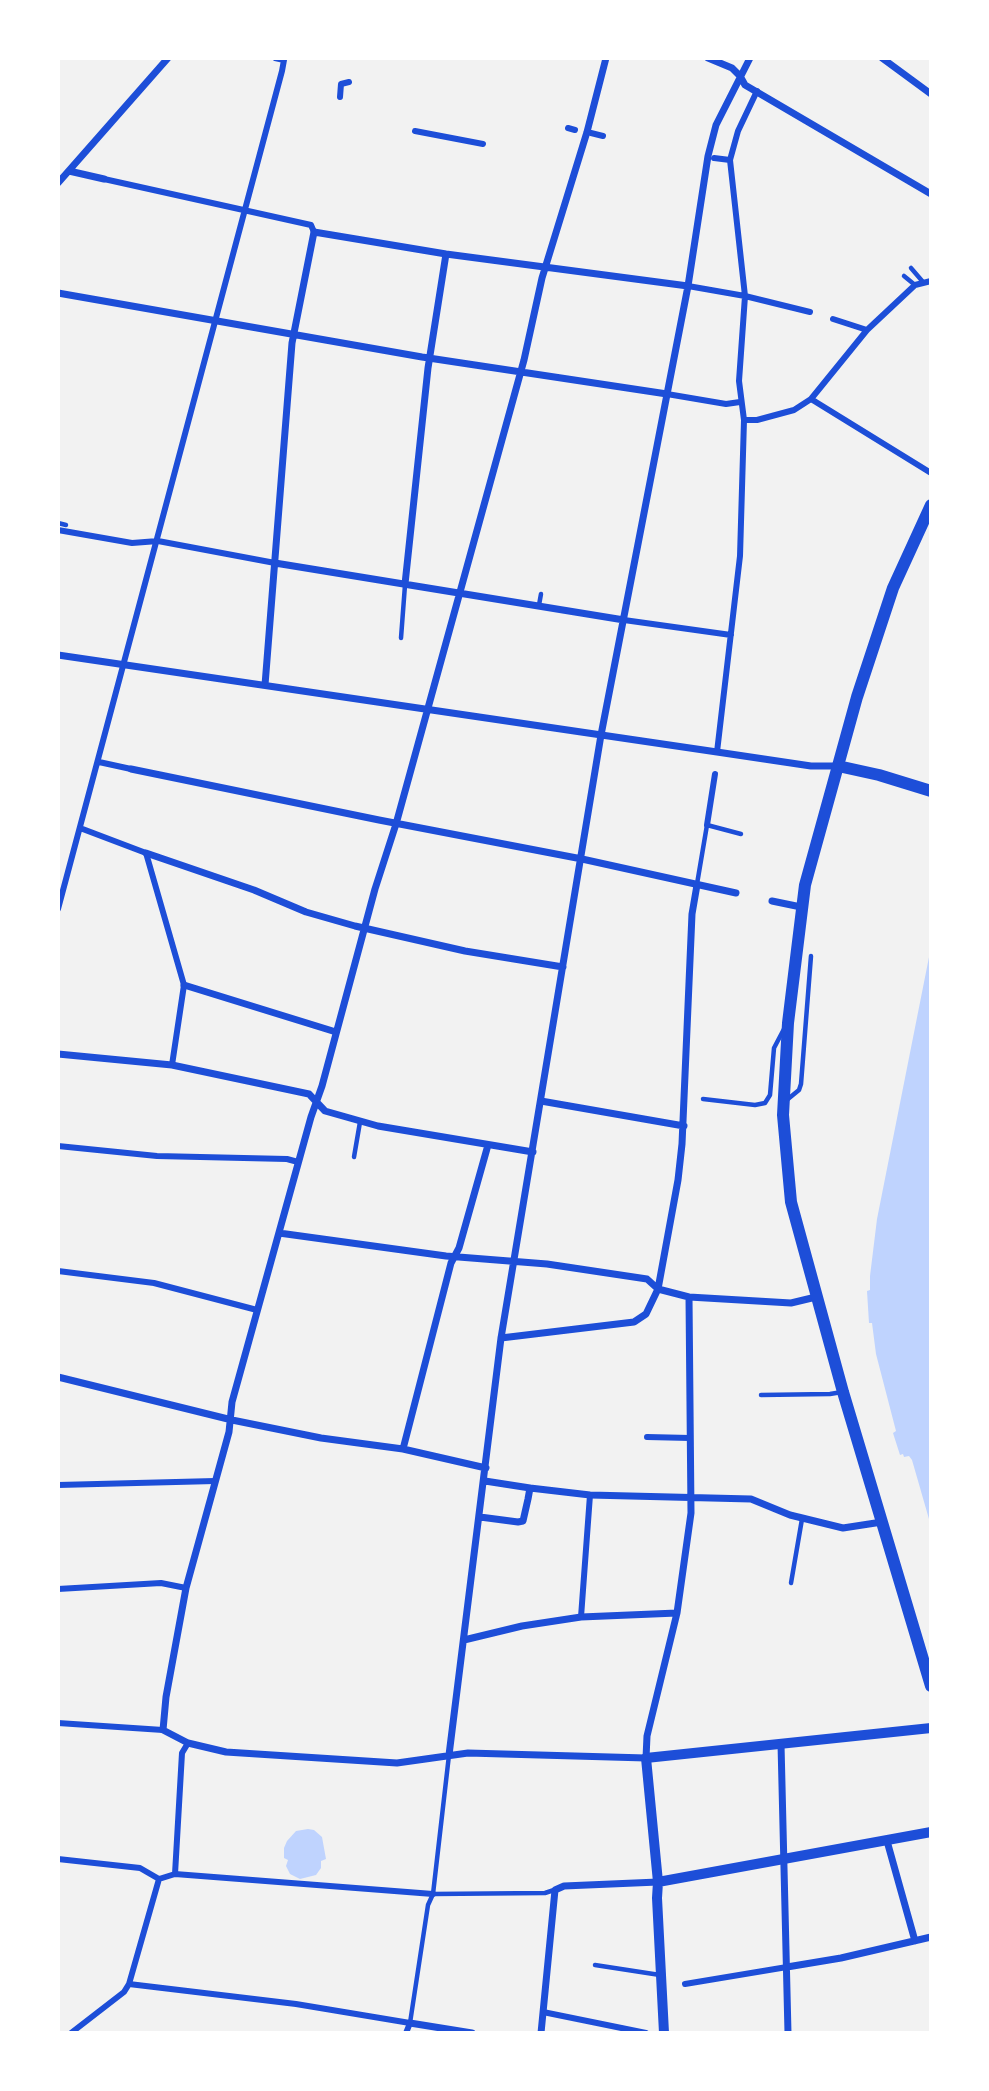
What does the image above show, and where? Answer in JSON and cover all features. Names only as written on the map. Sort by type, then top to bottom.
[{"type":"main road","points":[[931,505],[892,588],[857,697],[817,838],[801,907],[786,1043],[783,1103],[790,1199],[843,1392],[931,1686]]},
{"type":"main road","points":[[838,766],[931,789]]},
{"type":"street","points":[[58,183],[168,58]]},
{"type":"street","points":[[58,909],[282,70],[284,61],[275,58]]},
{"type":"street","points":[[163,1730],[166,1697],[186,1588],[232,1420],[232,1402],[396,824],[521,371],[545,267],[587,132],[606,58]]},
{"type":"street","points":[[708,58],[732,68],[745,85],[931,194]]},
{"type":"street","points":[[449,1755],[501,1338],[601,735],[688,286],[700,202],[716,125],[750,58]]},
{"type":"street","points":[[882,58],[931,94]]},
{"type":"street","points":[[340,97],[341,84],[349,82]]},
{"type":"street","points":[[717,752],[740,556],[744,420],[740,402],[745,296],[730,160],[737,134],[757,91]]},
{"type":"street","points":[[415,131],[483,144]]},
{"type":"street","points":[[591,133],[603,136]]},
{"type":"street","points":[[714,158],[730,160]]},
{"type":"street","points":[[69,171],[311,225],[314,232],[294,334],[265,685]]},
{"type":"street","points":[[314,232],[446,254],[459,253],[688,286],[745,296],[810,312]]},
{"type":"street","points":[[405,584],[430,357],[446,254]]},
{"type":"street","points":[[744,420],[757,420],[794,410],[811,399],[867,330],[915,285],[927,281]]},
{"type":"street","points":[[58,293],[430,357],[726,404],[740,402]]},
{"type":"street","points":[[833,319],[867,330]]},
{"type":"street","points":[[811,399],[931,473]]},
{"type":"street","points":[[58,530],[132,543],[158,541],[275,563],[539,605],[542,608],[731,635]]},
{"type":"street","points":[[58,655],[811,766],[838,766]]},
{"type":"street","points":[[99,762],[396,824],[582,859],[736,893]]},
{"type":"street","points":[[708,825],[715,774]]},
{"type":"street","points":[[80,828],[254,890],[306,912],[365,929],[465,951],[563,967]]},
{"type":"street","points":[[146,853],[184,985],[172,1065]]},
{"type":"street","points":[[501,1338],[634,1322],[646,1314],[658,1289],[679,1175],[684,1126],[692,914],[697,885]]},
{"type":"street","points":[[772,901],[801,907]]},
{"type":"street","points":[[184,985],[337,1032]]},
{"type":"street","points":[[58,1054],[172,1065],[309,1094],[325,1111],[360,1122],[533,1152]]},
{"type":"street","points":[[541,1101],[684,1126]]},
{"type":"street","points":[[403,1449],[453,1256],[459,1248],[488,1145]]},
{"type":"street","points":[[58,1146],[157,1156],[286,1159],[298,1162]]},
{"type":"street","points":[[279,1233],[647,1279],[658,1289],[689,1297],[791,1303],[816,1297]]},
{"type":"street","points":[[58,1271],[153,1283],[257,1310]]},
{"type":"street","points":[[664,2033],[658,1882],[646,1758],[647,1736],[677,1613],[691,1498],[689,1297]]},
{"type":"street","points":[[58,1377],[232,1420],[321,1438],[403,1449],[486,1468]]},
{"type":"street","points":[[648,1437],[690,1438]]},
{"type":"street","points":[[58,1485],[215,1481]]},
{"type":"street","points":[[485,1481],[590,1495],[751,1499],[803,1518],[843,1528],[882,1522]]},
{"type":"street","points":[[480,1517],[523,1521],[530,1488]]},
{"type":"street","points":[[581,1618],[590,1495]]},
{"type":"street","points":[[58,1589],[161,1583],[186,1588]]},
{"type":"street","points":[[464,1640],[522,1626],[581,1618],[677,1613]]},
{"type":"street","points":[[58,1723],[163,1730],[188,1743],[226,1752],[397,1763],[449,1755],[646,1758],[931,1728]]},
{"type":"street","points":[[176,1874],[182,1753],[188,1743]]},
{"type":"street","points":[[781,1744],[788,2033]]},
{"type":"street","points":[[541,2033],[555,1890],[564,1886],[658,1882],[931,1832]]},
{"type":"street","points":[[887,1841],[915,1941]]},
{"type":"street","points":[[58,1859],[140,1868],[159,1879],[176,1874],[433,1894]]},
{"type":"street","points":[[71,2033],[124,1992],[129,1984],[159,1879]]},
{"type":"street","points":[[685,1984],[841,1958],[931,1937]]},
{"type":"street","points":[[129,1984],[296,2004],[408,2028],[472,2033]]},
{"type":"street","points":[[543,2012],[646,2033]]},
{"type":"lane","points":[[911,268],[927,281]]},
{"type":"lane","points":[[904,276],[915,285]]},
{"type":"lane","points":[[58,523],[65,525]]},
{"type":"lane","points":[[401,638],[405,584]]},
{"type":"lane","points":[[539,605],[541,594]]},
{"type":"lane","points":[[697,885],[708,825],[741,834]]},
{"type":"lane","points":[[783,1103],[799,1090],[811,956]]},
{"type":"lane","points":[[703,1099],[755,1105],[765,1103],[770,1095],[774,1048],[788,1023]]},
{"type":"lane","points":[[786,1043],[803,1057]]},
{"type":"lane","points":[[354,1157],[360,1122]]},
{"type":"lane","points":[[761,1395],[843,1392]]},
{"type":"lane","points":[[791,1583],[803,1518]]},
{"type":"lane","points":[[408,2028],[428,1905],[433,1894],[449,1755]]},
{"type":"lane","points":[[433,1894],[545,1893],[555,1890]]},
{"type":"lane","points":[[595,1965],[661,1975]]},
{"type":"water","points":[[931,947],[931,1526],[912,1460],[909,1456],[900,1455],[893,1433],[896,1431],[876,1354],[872,1323],[869,1323],[867,1291],[870,1290],[877,1219]]},
{"type":"water","points":[[314,1830],[322,1837],[326,1859],[321,1861],[321,1868],[316,1875],[300,1879],[290,1874],[286,1866],[288,1860],[284,1858],[284,1848],[296,1831]]}]
